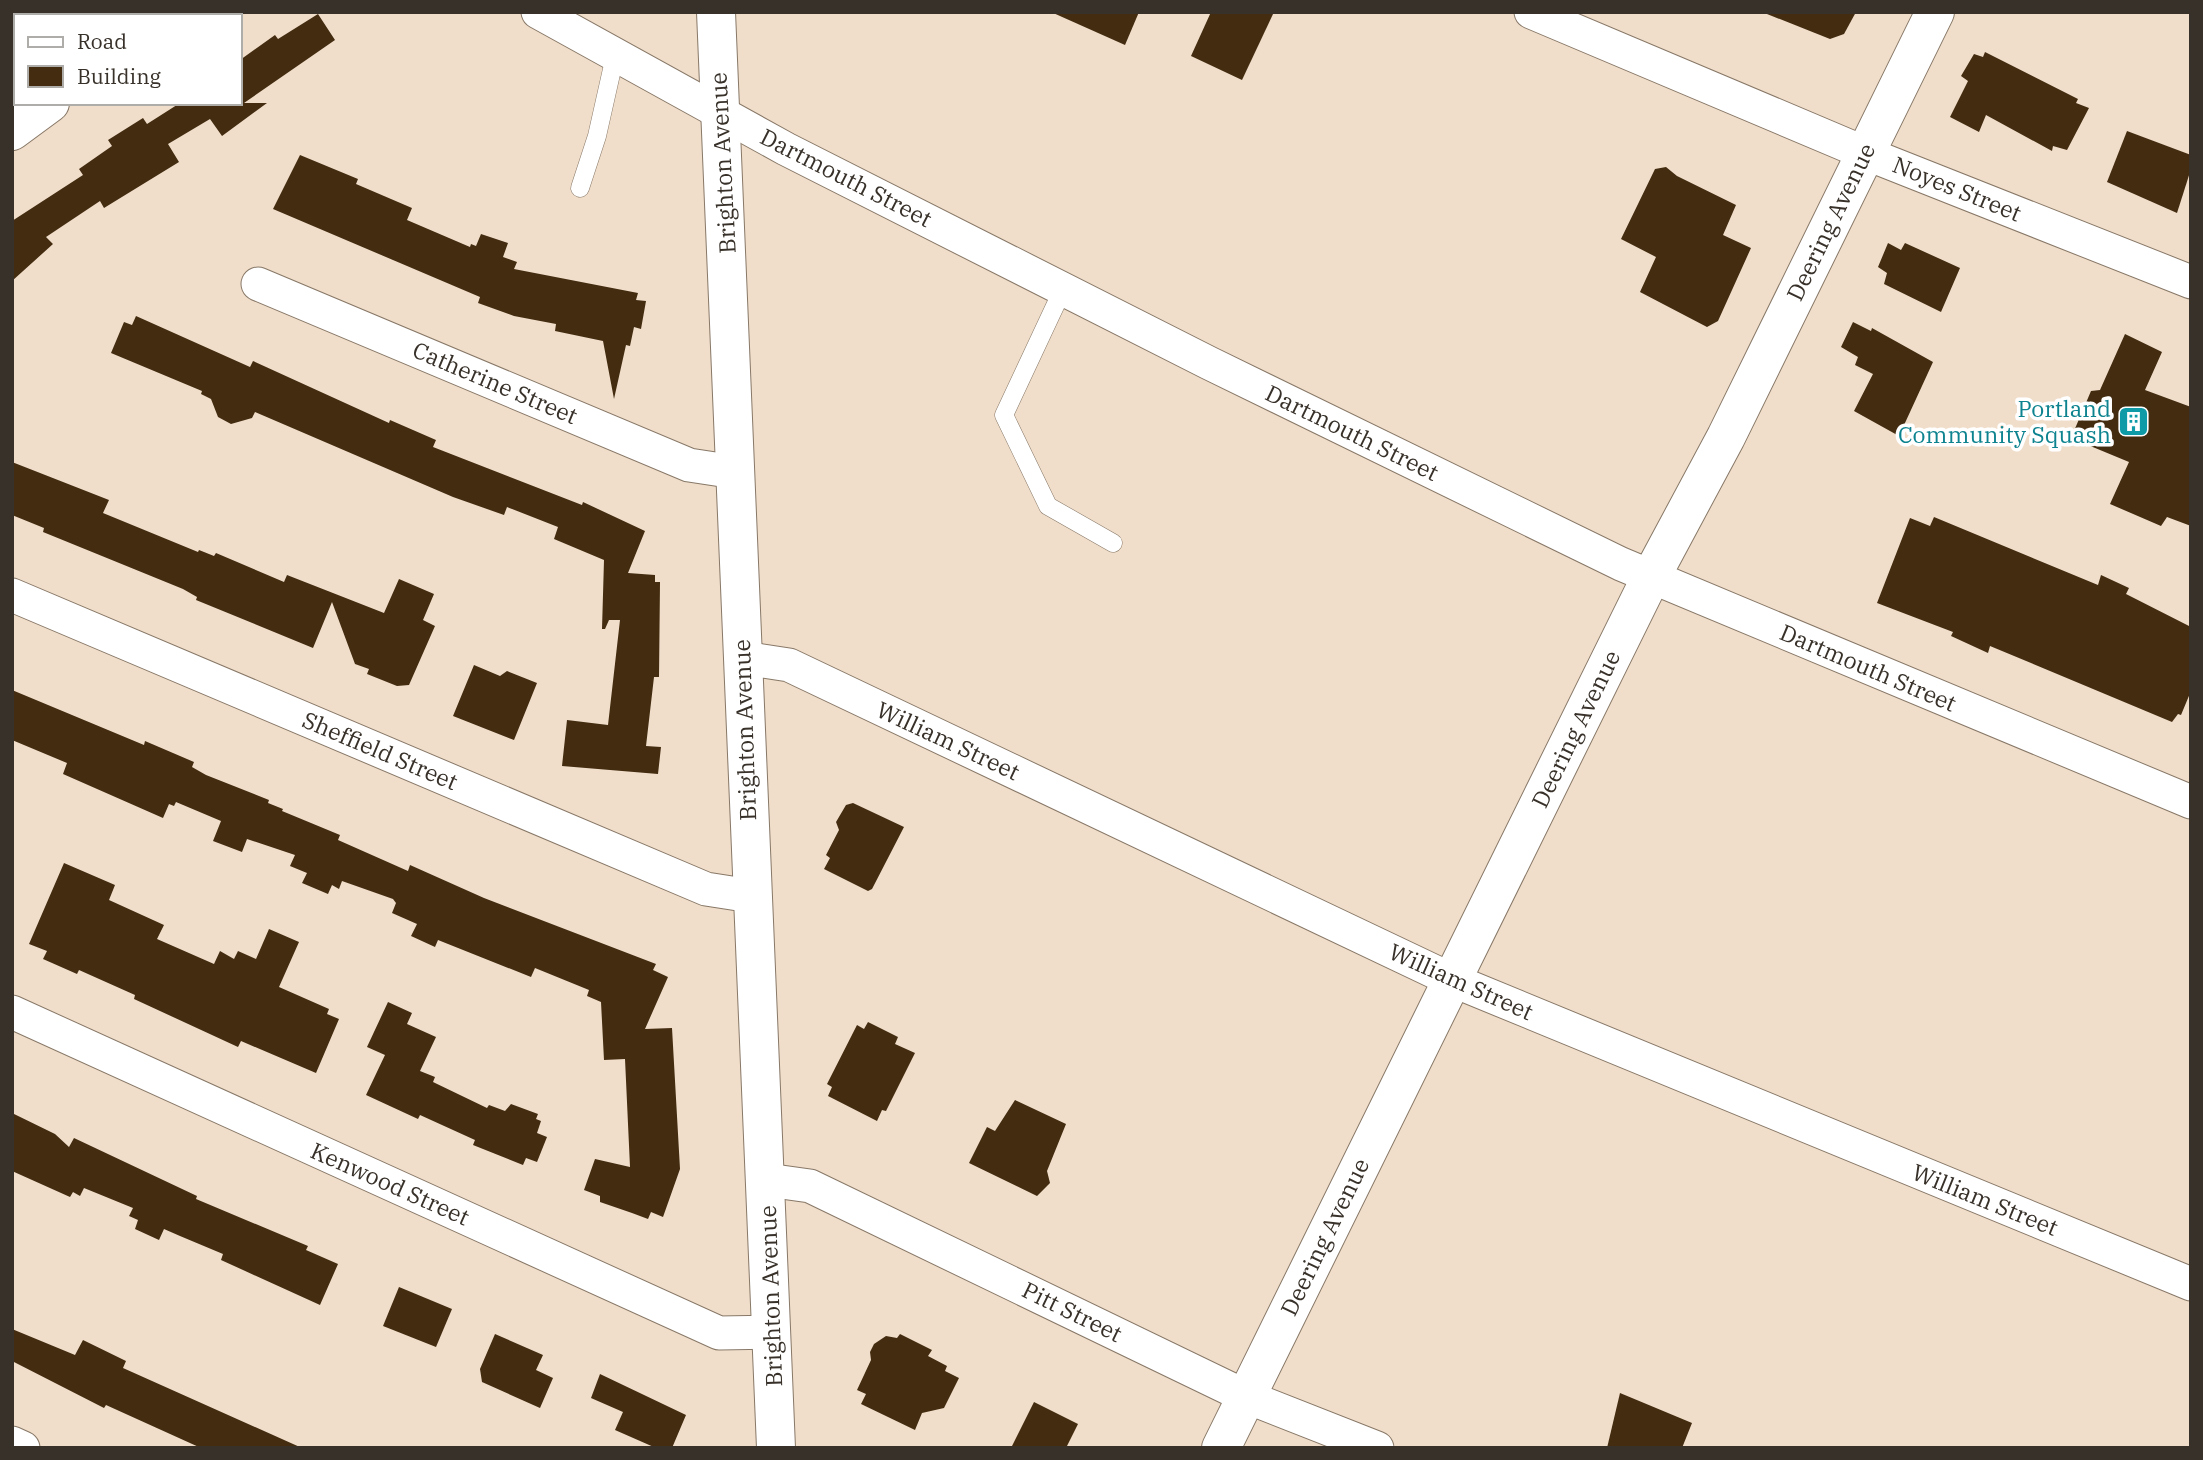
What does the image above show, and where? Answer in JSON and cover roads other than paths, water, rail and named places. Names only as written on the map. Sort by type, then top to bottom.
[{"type":"main road","name":"Brighton Avenue","points":[[716,12],[751,896],[767,1180],[776,1448]]},
{"type":"main road","name":"Deering Avenue","points":[[1221,1448],[1651,578],[1726,437],[1935,12]]},
{"type":"main road","points":[[12,131],[47,105]]},
{"type":"street","name":"Dartmouth Street","points":[[538,12],[768,140],[1063,289],[1651,578],[2191,802]]},
{"type":"street","name":"Noyes Street","points":[[1531,12],[1865,153],[2191,282]]},
{"type":"street","name":"Catherine Street","points":[[258,284],[689,464],[735,472]]},
{"type":"street","name":"Sheffield Street","points":[[12,595],[706,889],[751,896]]},
{"type":"street","name":"William Street","points":[[743,658],[789,665],[1452,980],[2191,1284]]},
{"type":"street","name":"Kenwood Street","points":[[12,1012],[719,1333],[773,1332]]},
{"type":"street","name":"Pitt Street","points":[[767,1180],[810,1186],[1247,1397],[1377,1448]]},
{"type":"street","points":[[12,1443],[23,1448]]},
{"type":"lane","points":[[580,188],[597,136],[615,56]]},
{"type":"lane","points":[[1063,289],[1004,415],[1048,506],[1113,542]]},
{"type":"place","name":"Portland Community Squash","points":[[2134,422]]}]
